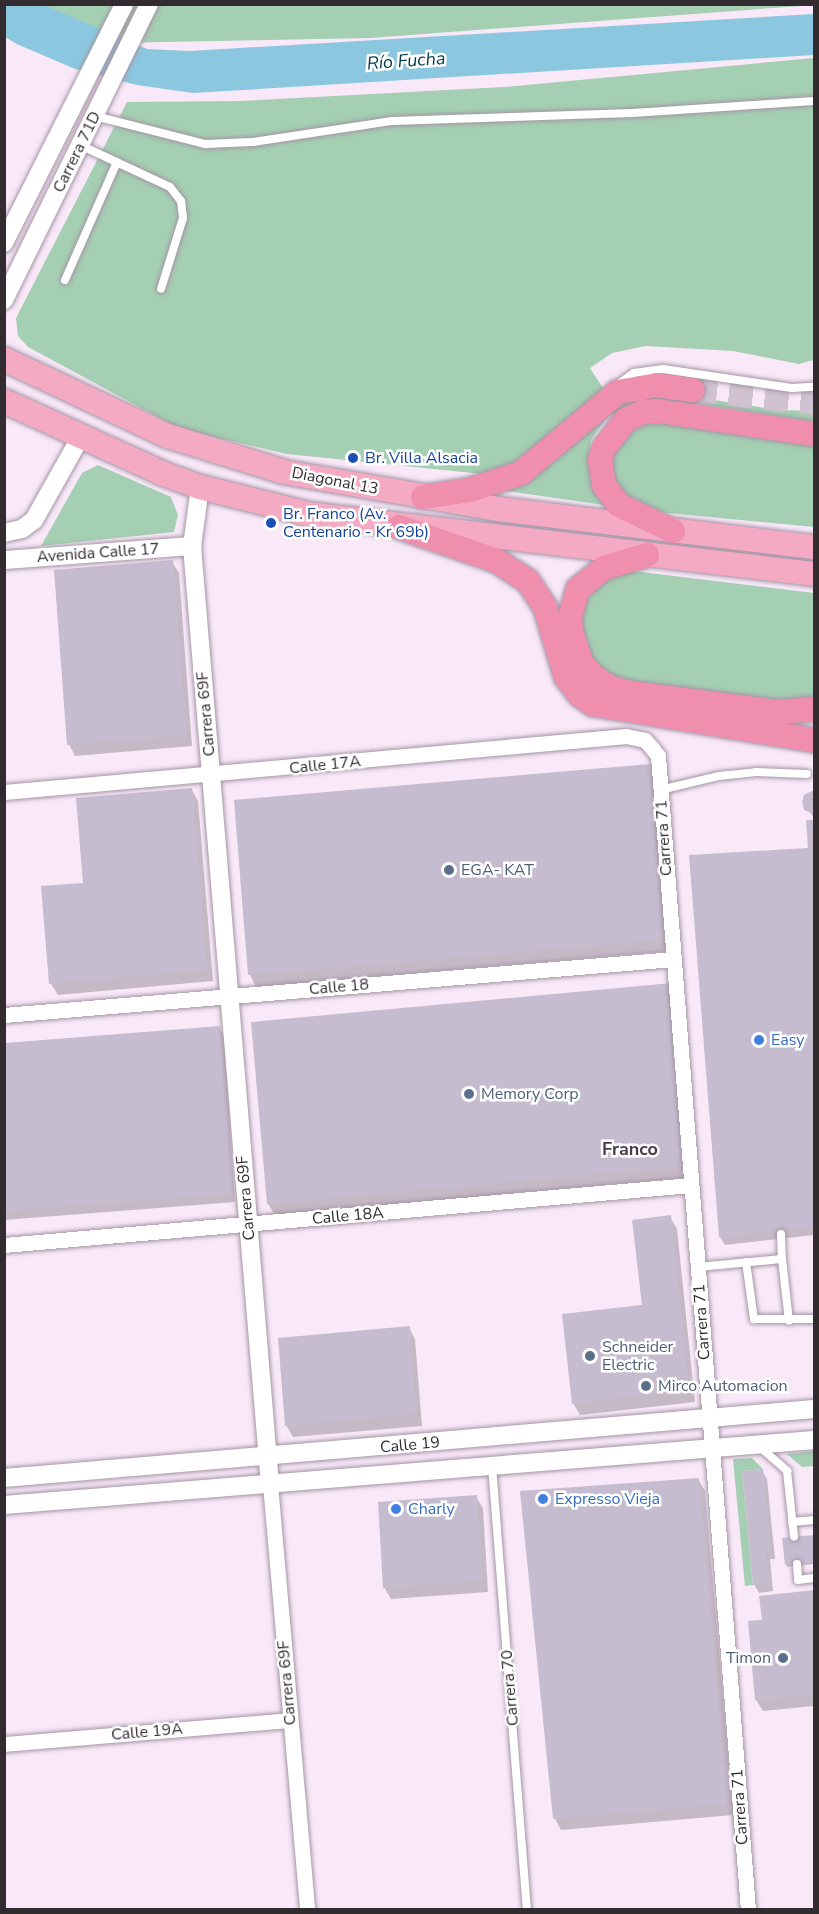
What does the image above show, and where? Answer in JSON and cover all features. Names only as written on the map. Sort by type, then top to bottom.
[{"type":"highway","points":[[423,497],[470,490],[521,473],[606,400],[635,386],[693,390]]},
{"type":"highway","points":[[679,532],[624,509],[604,485],[600,460],[604,448],[626,420],[643,412],[658,411],[814,434]]},
{"type":"highway","points":[[399,527],[497,561],[528,582],[544,607],[566,677],[587,700],[608,708],[814,740]]},
{"type":"highway","points":[[647,555],[604,568],[578,589],[570,617],[571,632],[582,664],[594,677],[609,687],[630,693],[779,712],[814,709]]},
{"type":"main road","name":"Diagonal 13","points":[[6,357],[132,421],[210,452],[284,472],[423,497],[679,532]]},
{"type":"main road","points":[[4,401],[80,438],[200,487],[308,514],[399,527],[814,574]]},
{"type":"main road","points":[[679,532],[814,547]]},
{"type":"street","name":"Carrera 71D","points":[[4,243],[124,4]]},
{"type":"street","name":"Carrera 71D","points":[[4,300],[147,8]]},
{"type":"street","name":"Avenida Calle 17","points":[[4,533],[22,529],[34,520],[80,438]]},
{"type":"street","name":"Carrera 69F","points":[[200,487],[192,546],[267,1457],[307,1910]]},
{"type":"street","name":"Avenida Calle 17","points":[[4,560],[192,546]]},
{"type":"street","name":"Calle 17A","points":[[4,792],[211,776],[626,736],[645,740]]},
{"type":"street","name":"Carrera 71","points":[[645,740],[658,756],[748,1910]]},
{"type":"street","name":"Calle 18","points":[[4,1015],[674,959]]},
{"type":"street","name":"Calle 18A","points":[[4,1245],[691,1185]]},
{"type":"street","name":"Calle 19","points":[[4,1478],[710,1421],[814,1409]]},
{"type":"street","name":"Calle 19","points":[[4,1505],[814,1440]]},
{"type":"street","name":"Calle 19A","points":[[4,1744],[290,1720]]},
{"type":"lane","points":[[97,110],[205,144],[253,142],[392,121],[633,113],[814,101]]},
{"type":"lane","points":[[80,145],[170,187],[181,201],[183,218],[161,289]]},
{"type":"lane","points":[[65,280],[117,162]]},
{"type":"lane","points":[[606,400],[622,381],[649,370],[792,388],[814,387]]},
{"type":"lane","points":[[660,790],[747,772],[807,774]]},
{"type":"lane","points":[[780,1234],[789,1321]]},
{"type":"lane","points":[[698,1267],[782,1259]]},
{"type":"lane","points":[[746,1262],[754,1319],[789,1321],[814,1319]]},
{"type":"lane","points":[[758,1445],[787,1471],[794,1537]]},
{"type":"lane","name":"Carrera 70","points":[[492,1466],[527,1910]]},
{"type":"lane","points":[[792,1522],[814,1520]]},
{"type":"lane","points":[[797,1564],[798,1580],[814,1578]]},
{"type":"green space","points":[[32,5],[814,5],[370,38],[109,43]]},
{"type":"green space","points":[[814,58],[813,360],[799,364],[733,351],[646,346],[612,353],[590,368],[604,390],[514,463],[483,474],[287,454],[180,429],[28,347],[18,336],[16,318],[127,102],[240,101],[504,87]]},
{"type":"green space","points":[[658,391],[778,410],[814,411],[814,422],[657,397],[639,399],[607,417],[591,440],[589,458],[611,506],[499,490],[612,406]]},
{"type":"green space","points":[[654,418],[814,444],[814,527],[647,511],[627,502],[609,472],[610,451],[619,434]]},
{"type":"green space","points":[[98,465],[171,497],[178,515],[174,532],[41,546],[82,473]]},
{"type":"green space","points":[[625,570],[814,593],[814,705],[622,681],[592,661],[578,624],[581,608],[606,575]]},
{"type":"green space","points":[[814,1451],[814,1466],[802,1467],[787,1454]]},
{"type":"green space","points":[[752,1458],[763,1469],[742,1471],[753,1585],[745,1586],[733,1459]]},
{"type":"water","name":"Río Fucha","points":[[4,5],[44,5],[147,49],[190,51],[814,14],[814,55],[193,93],[137,85],[75,69],[17,44],[5,37]]},
{"type":"building","points":[[173,560],[186,735],[67,745],[54,570]]},
{"type":"building","name":"EGA- KAT","points":[[650,764],[663,940],[248,975],[234,800]]},
{"type":"building","points":[[192,788],[207,970],[49,984],[41,886],[83,883],[76,798]]},
{"type":"building","points":[[814,790],[814,814],[804,810],[802,802],[804,795]]},
{"type":"building","name":"Easy","points":[[806,820],[814,820],[814,1226],[719,1237],[689,855],[808,848]]},
{"type":"building","name":"Memory Corp","points":[[672,983],[688,1166],[267,1204],[251,1022]]},
{"type":"building","points":[[220,1026],[231,1194],[5,1211],[5,1043]]},
{"type":"building","points":[[671,1215],[689,1390],[572,1404],[562,1314],[642,1305],[632,1220]]},
{"type":"building","points":[[410,1326],[416,1414],[285,1426],[278,1338]]},
{"type":"building","points":[[763,1469],[771,1551],[766,1551],[769,1583],[753,1585],[742,1471]]},
{"type":"building","points":[[699,1478],[727,1804],[553,1819],[520,1491]]},
{"type":"building","points":[[477,1495],[482,1581],[383,1588],[378,1502]]},
{"type":"building","points":[[814,1535],[814,1562],[785,1565],[782,1538]]},
{"type":"building","name":"Timon","points":[[814,1590],[814,1695],[755,1700],[748,1621],[762,1620],[759,1596]]},
{"type":"tunnel","points":[[693,390],[814,403]]},
{"type":"place","name":"Br. Villa Alsacia","points":[[353,458]]},
{"type":"place","name":"Br. Franco (Av. Centenario - Kr 69b)","points":[[271,523]]},
{"type":"place","name":"EGA- KAT","points":[[449,870]]},
{"type":"place","name":"Easy","points":[[759,1040]]},
{"type":"place","name":"Memory Corp","points":[[469,1094]]},
{"type":"place","name":"Schneider Electric","points":[[590,1356]]},
{"type":"place","name":"Mirco Automacion","points":[[646,1386]]},
{"type":"place","name":"Expresso Vieja","points":[[543,1499]]},
{"type":"place","name":"Charly","points":[[396,1509]]},
{"type":"place","name":"Timon","points":[[783,1658]]},
{"type":"district","name":"Franco","points":[[630,1149]]}]
